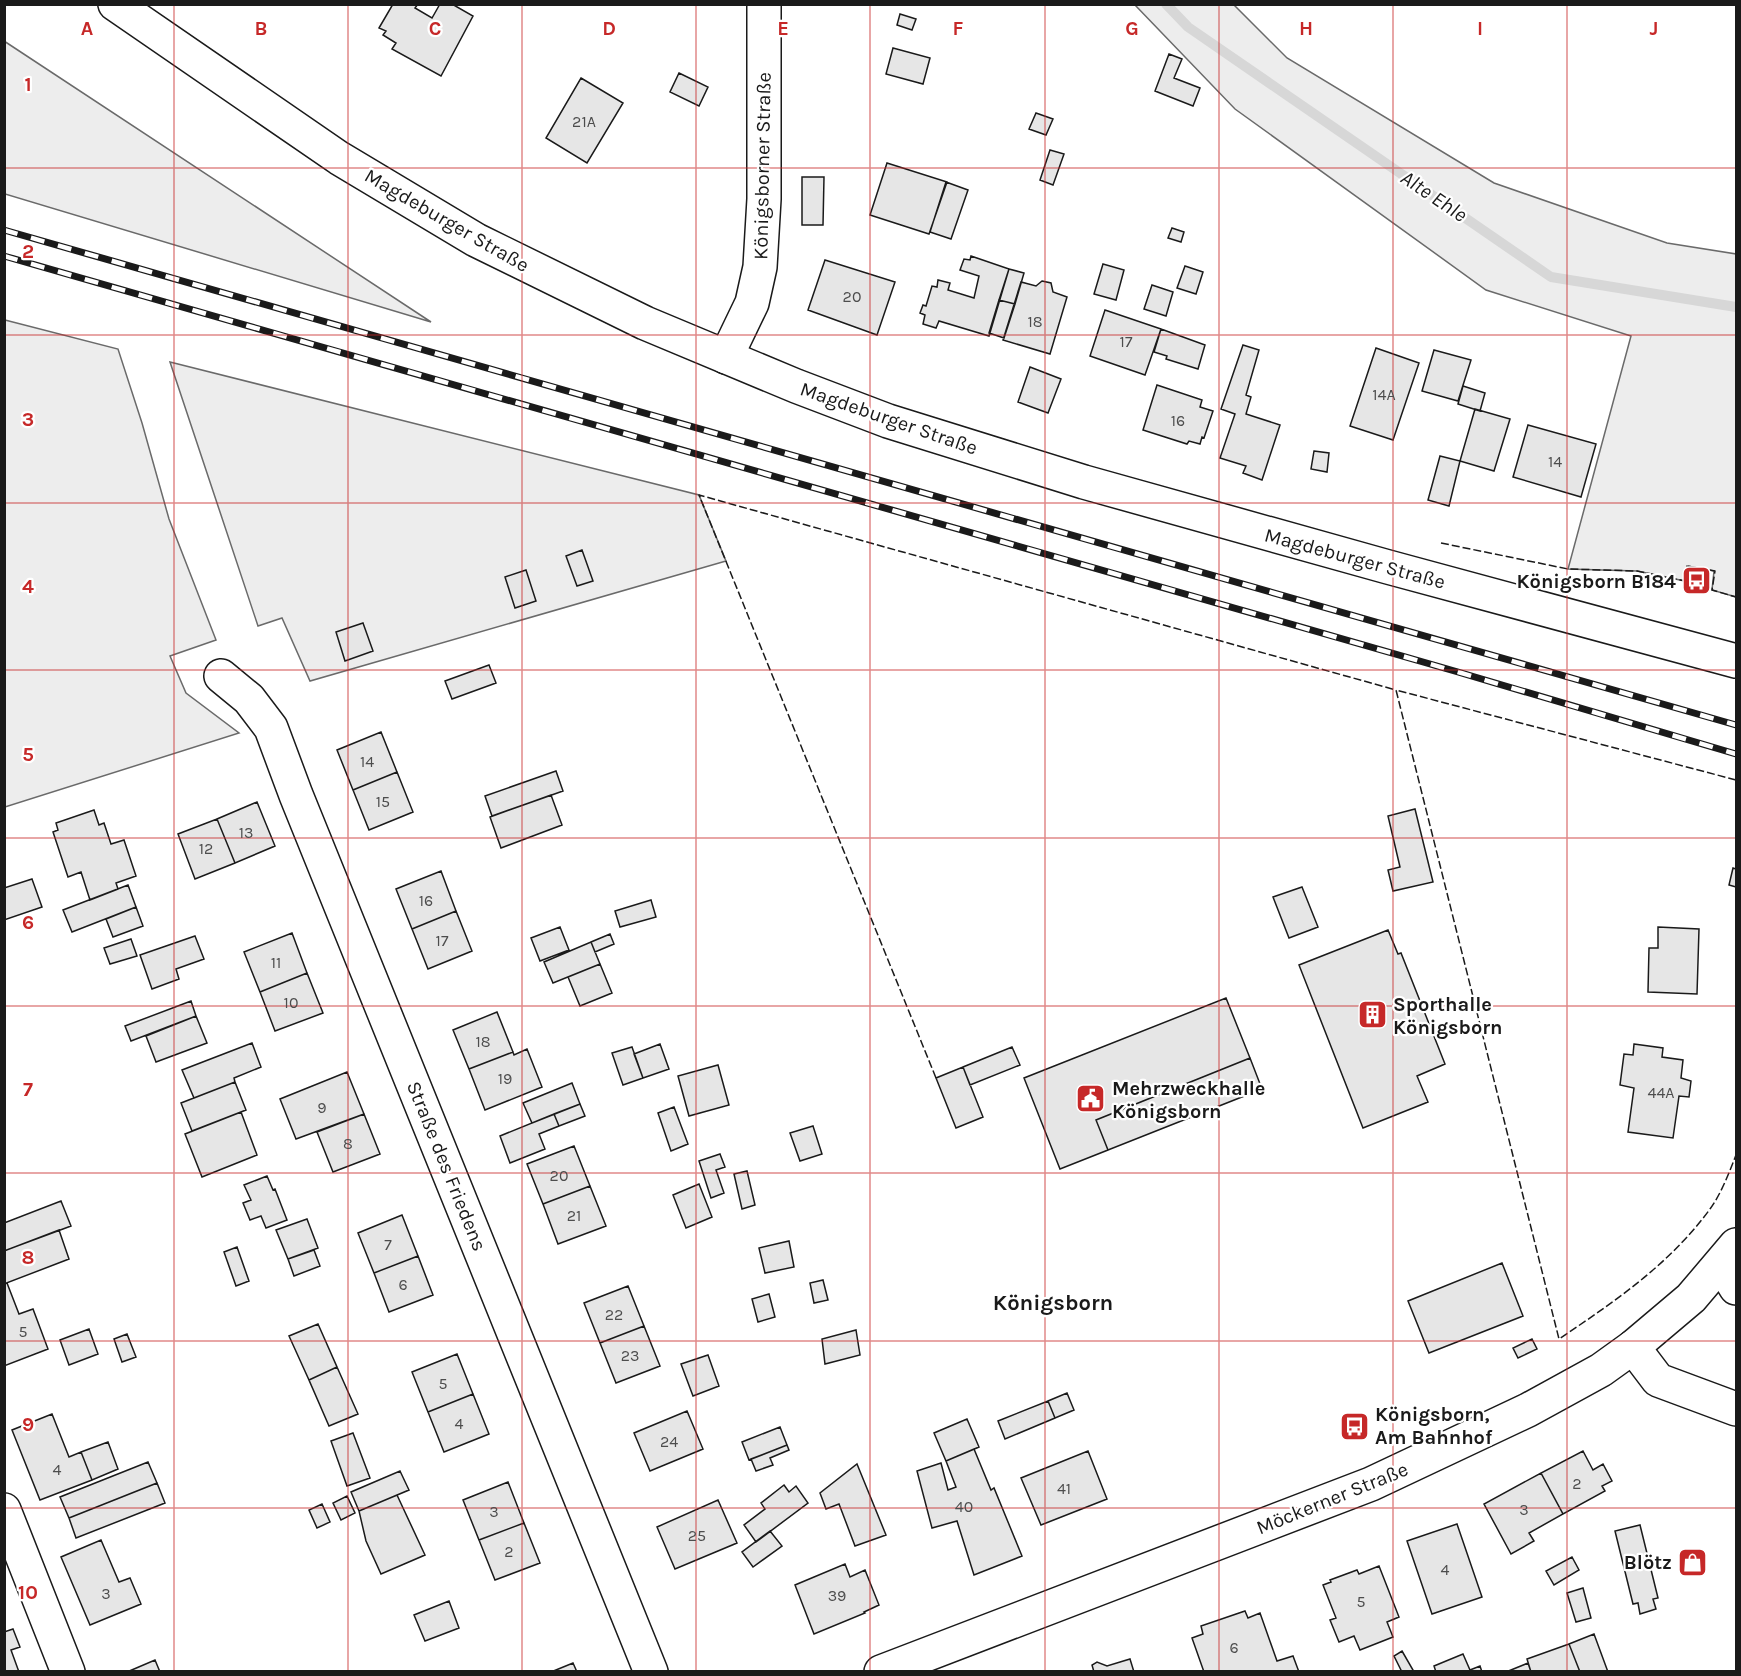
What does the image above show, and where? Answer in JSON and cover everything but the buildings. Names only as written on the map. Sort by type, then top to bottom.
[{"type":"main road","name":"Magdeburger Straße","points":[[115,4],[339,158],[476,240],[634,318],[726,357],[888,421],[1084,482],[1737,661]]},
{"type":"main road","name":"Königsborner Straße","points":[[726,357],[752,303],[761,257],[764,199],[764,4]]},
{"type":"main road","name":"Straße des Friedens","points":[[221,676],[249,699],[272,728],[296,795],[651,1671]]},
{"type":"main road","name":"Möckerner Straße","points":[[881,1671],[1371,1484],[1528,1410],[1600,1371],[1634,1347],[1731,1266]]},
{"type":"main road","points":[[1634,1347],[1658,1380],[1737,1409]]},
{"type":"main road","points":[[4,1510],[68,1671]]},
{"type":"shaded area","points":[[1135,5],[1234,5],[1287,58],[1494,183],[1667,243],[1736,254],[1736,597],[1712,590],[1714,571],[1687,566],[1685,581],[1637,571],[1568,569],[1631,336],[1486,290],[1235,109]]},
{"type":"shaded area","points":[[4,41],[431,322],[5,194]]},
{"type":"shaded area","points":[[5,320],[118,349],[169,519],[216,640],[170,656],[186,693],[239,733],[5,807]]},
{"type":"shaded area","points":[[170,362],[699,495],[726,561],[310,681],[282,618],[258,626]]},
{"type":"waterway","name":"Alte Ehle","points":[[1166,4],[1188,27],[1551,277],[1736,307]]},
{"type":"railway","points":[[4,230],[1736,725]]},
{"type":"railway","points":[[4,256],[1458,672],[1736,754]]},
{"type":"fence","points":[[936,1078],[699,495],[1396,690]]},
{"type":"fence","points":[[1441,543],[1568,569],[1637,571],[1685,581],[1687,566],[1715,571],[1712,590],[1736,597]]},
{"type":"fence","points":[[1736,780],[1396,690],[1559,1339],[1640,1281],[1677,1247],[1714,1203],[1736,1155]]},
{"type":"place","name":"Königsborn B184","points":[[1697,581]]},
{"type":"place","name":"Sporthalle Königsborn","points":[[1372,1015]]},
{"type":"place","name":"Mehrzweckhalle Königsborn","points":[[1091,1099]]},
{"type":"place","name":"Königsborn, Am Bahnhof","points":[[1354,1426]]},
{"type":"place","name":"Blötz","points":[[1693,1562]]},
{"type":"district","name":"Königsborn","points":[[1053,1302]]}]
